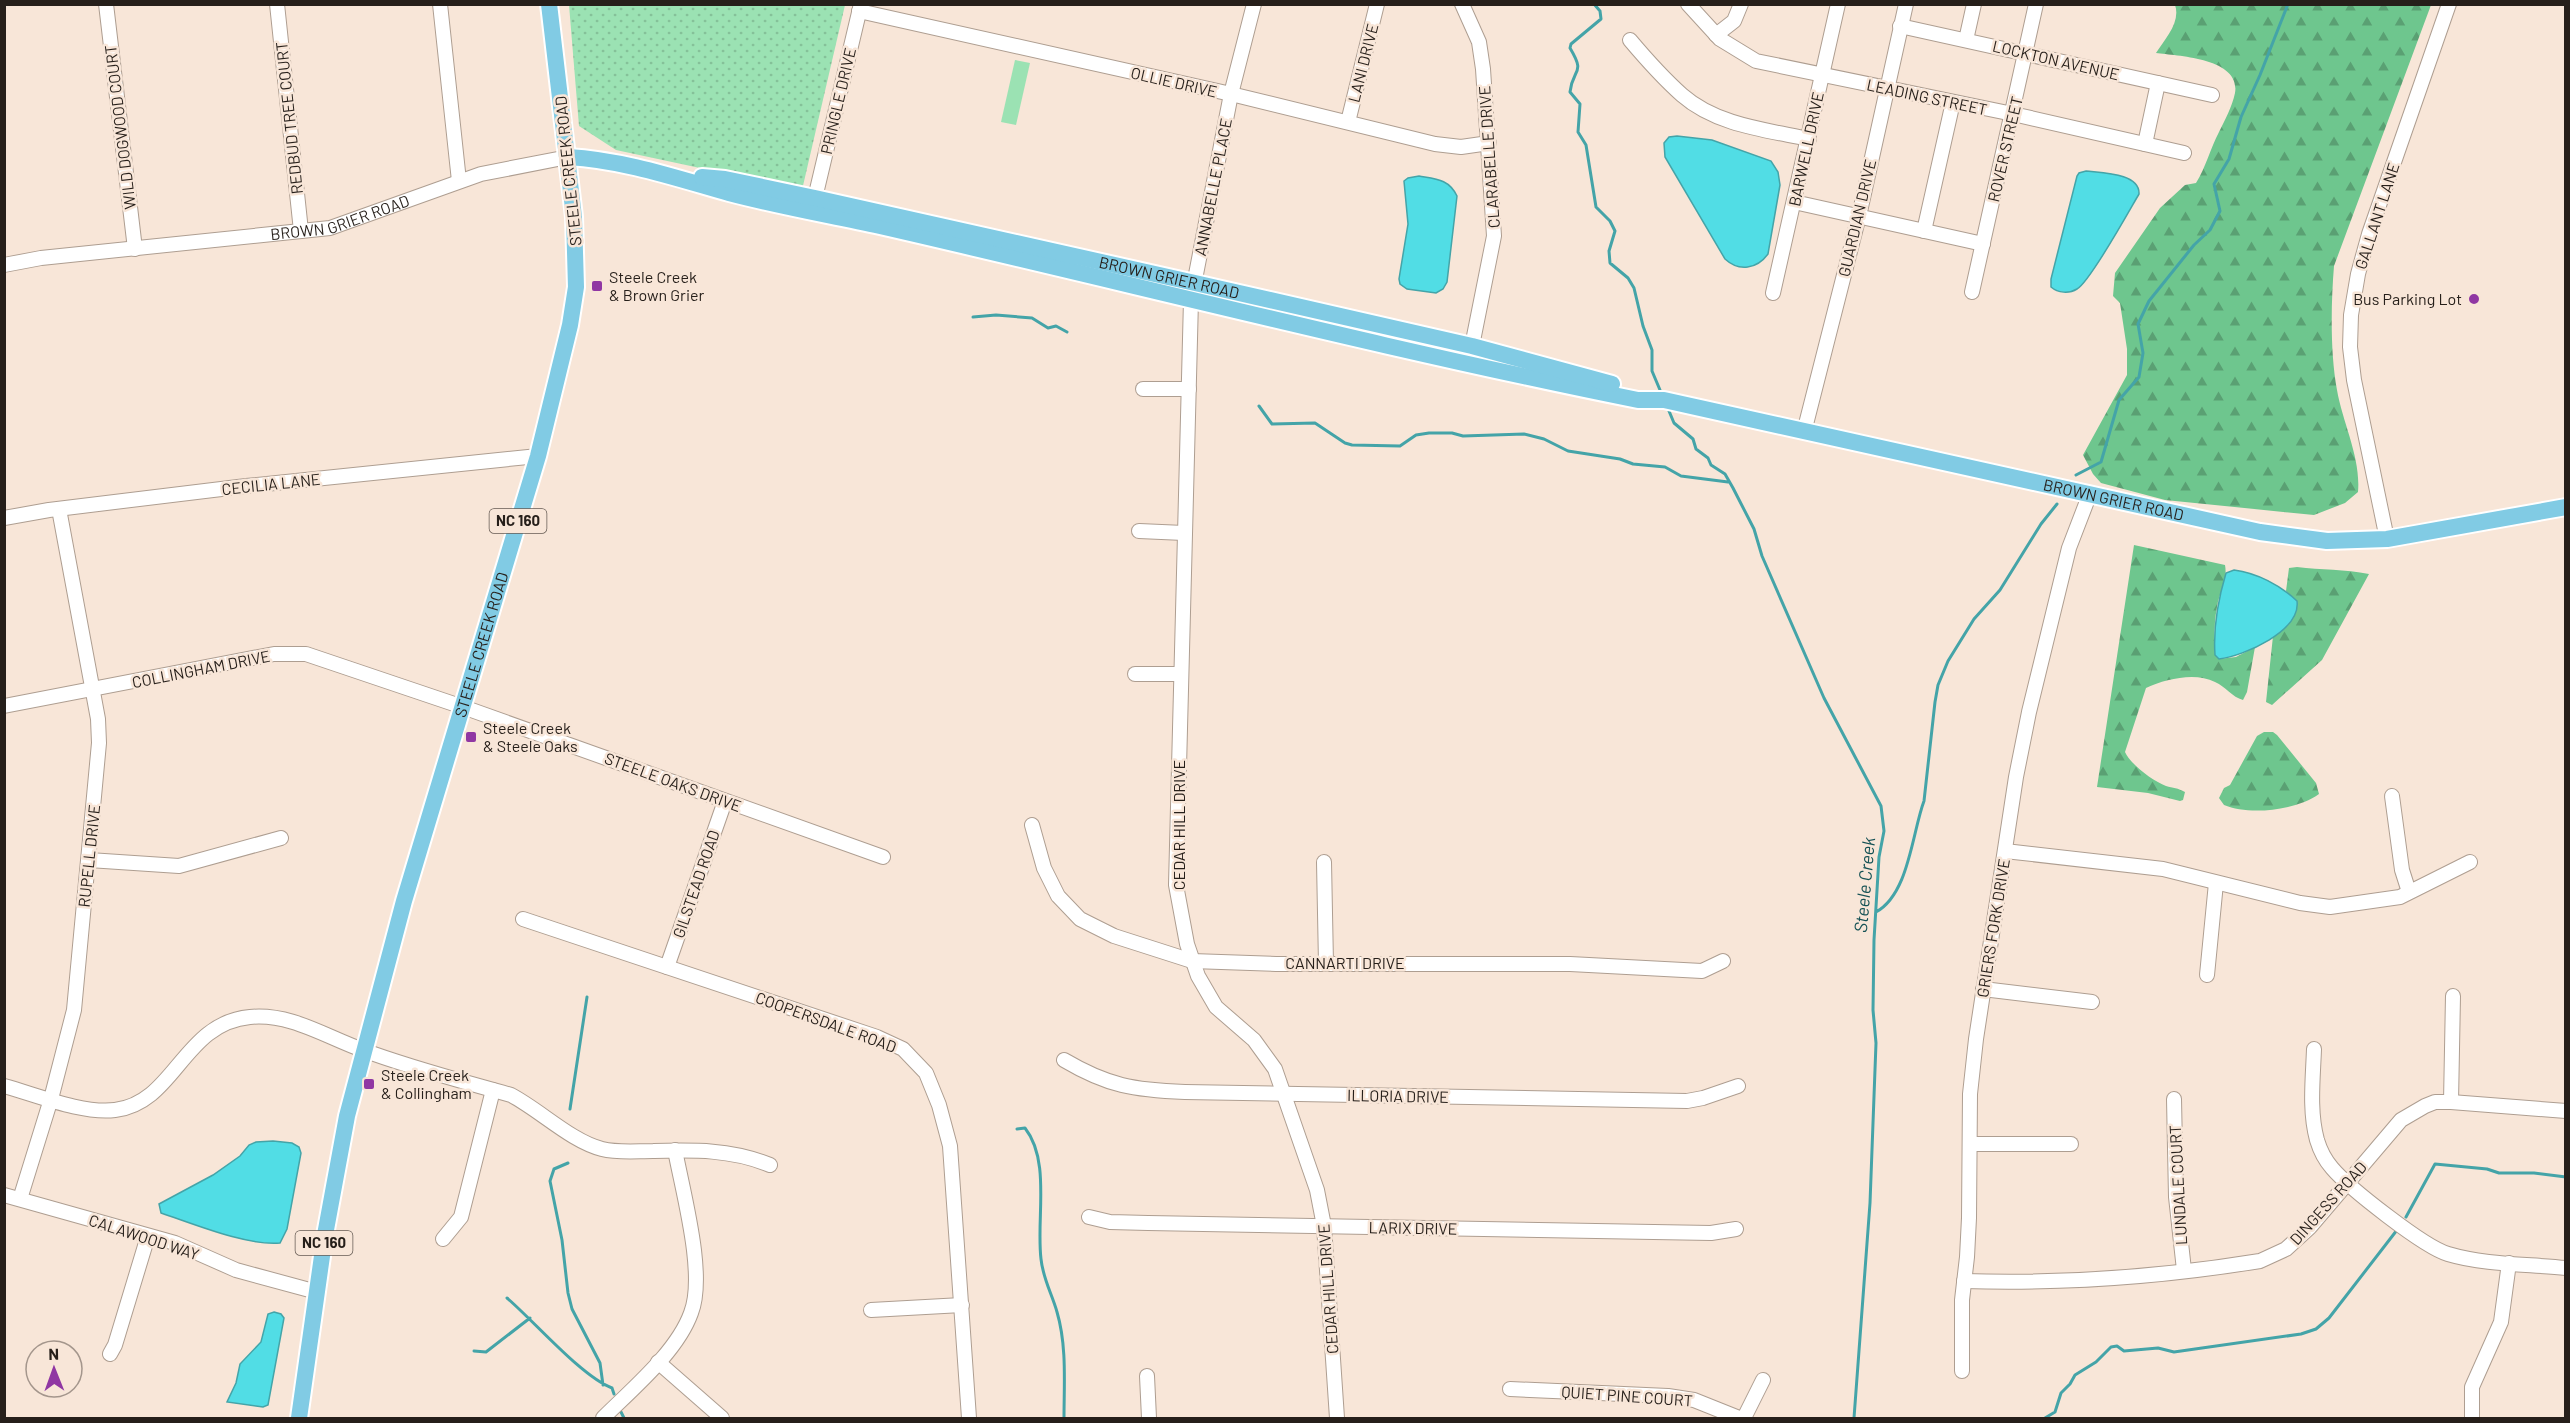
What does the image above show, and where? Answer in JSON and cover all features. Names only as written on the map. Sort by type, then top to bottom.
[{"type":"main road","name":"STEELE CREEK ROAD","points":[[299,1419],[335,1170],[363,1051],[404,901],[538,456],[563,356],[576,287],[574,217],[549,4]]},
{"type":"main road","name":"BROWN GRIER ROAD","points":[[568,157],[588,158],[670,175],[731,194],[994,252],[1318,330],[1562,385],[1638,400],[1664,400],[2089,496],[2260,532],[2304,539],[2387,539],[2565,507]]},
{"type":"main road","name":"BROWN GRIER ROAD","points":[[670,175],[725,179],[1195,283],[1472,346],[1658,396],[1664,400]]},
{"type":"main road","points":[[1318,330],[1347,327],[1450,351],[1462,352],[1472,346]]},
{"type":"street","name":"WILD DOGWOOD COURT","points":[[106,4],[135,249]]},
{"type":"street","name":"REDBUD TREE COURT","points":[[276,4],[301,231]]},
{"type":"street","points":[[440,4],[459,181]]},
{"type":"street","name":"ANNABELLE PLACE","points":[[1191,300],[1231,94],[1254,4]]},
{"type":"street","name":"LANI DRIVE","points":[[1348,122],[1377,4]]},
{"type":"street","name":"CLARABELLE DRIVE","points":[[1462,4],[1479,42],[1489,143],[1494,236],[1472,346]]},
{"type":"street","name":"LEADING STREET","points":[[1688,4],[1716,35],[1755,61],[2013,114],[2184,153]]},
{"type":"street","points":[[1716,35],[1734,21],[1741,4]]},
{"type":"street","name":"BARWELL DRIVE","points":[[1773,293],[1838,4]]},
{"type":"street","name":"GUARDIAN DRIVE","points":[[1804,432],[1858,216],[1906,4]]},
{"type":"street","points":[[1966,40],[1974,4]]},
{"type":"street","name":"ROVER STREET","points":[[1972,292],[2036,4]]},
{"type":"street","name":"GALLANT LANE","points":[[2387,539],[2352,371],[2350,315],[2369,234],[2449,4]]},
{"type":"street","name":"OLLIE DRIVE","points":[[860,8],[1447,146],[1461,147],[1489,143]]},
{"type":"street","name":"PRINGLE DRIVE","points":[[815,198],[860,8]]},
{"type":"street","name":"LOCKTON AVENUE","points":[[1900,26],[2212,95]]},
{"type":"street","points":[[1630,40],[1683,96],[1699,107],[1744,126],[1809,139]]},
{"type":"street","points":[[2145,144],[2158,83]]},
{"type":"street","points":[[1924,231],[1953,102]]},
{"type":"street","name":"BROWN GRIER ROAD","points":[[4,265],[41,258],[330,228],[459,181],[497,170],[568,157]]},
{"type":"street","points":[[1794,202],[1983,244]]},
{"type":"street","name":"CEDAR HILL DRIVE","points":[[1191,300],[1176,875],[1182,919],[1192,961],[1202,984],[1216,1007],[1267,1054],[1284,1094],[1298,1142],[1317,1190],[1324,1226],[1337,1419]]},
{"type":"street","points":[[1143,389],[1189,389]]},
{"type":"street","name":"CECILIA LANE","points":[[4,518],[59,508],[246,486],[538,456]]},
{"type":"street","name":"GRIERS FORK DRIVE","points":[[1962,1371],[1962,1300],[1969,1218],[1972,1066],[1983,988],[2016,777],[2030,712],[2069,548],[2089,496]]},
{"type":"street","name":"RUPELL DRIVE","points":[[20,1199],[51,1099],[74,1010],[99,743],[93,690],[59,508]]},
{"type":"street","points":[[1139,531],[1184,534]]},
{"type":"street","name":"COLLINGHAM DRIVE","points":[[4,706],[274,654],[306,654],[463,707]]},
{"type":"street","points":[[1135,674],[1180,674]]},
{"type":"street","name":"STEELE OAKS DRIVE","points":[[463,707],[883,857]]},
{"type":"street","points":[[2392,796],[2402,870],[2409,892]]},
{"type":"street","name":"GILSTEAD ROAD","points":[[667,967],[725,801]]},
{"type":"street","name":"CANNARTI DRIVE","points":[[1032,825],[1044,868],[1058,896],[1080,919],[1114,936],[1192,961],[1326,964],[1570,964],[1702,971],[1723,962]]},
{"type":"street","points":[[89,860],[180,866],[281,838]]},
{"type":"street","points":[[2006,851],[2163,869],[2318,907],[2387,900],[2409,892],[2470,862]]},
{"type":"street","points":[[1324,862],[1326,964]]},
{"type":"street","points":[[2207,975],[2216,883]]},
{"type":"street","name":"COOPERSDALE ROAD","points":[[523,919],[877,1037],[903,1049],[922,1068],[939,1105],[950,1146],[969,1419]]},
{"type":"street","points":[[1983,988],[2092,1002]]},
{"type":"street","points":[[2451,1102],[2453,996]]},
{"type":"street","points":[[4,1086],[102,1110],[130,1106],[151,1095],[194,1044],[219,1026],[242,1018],[266,1016],[283,1019],[363,1051],[511,1095],[590,1145],[620,1151],[722,1151],[742,1154],[770,1165]]},
{"type":"street","points":[[2314,1049],[2313,1108],[2316,1138],[2326,1161],[2348,1183],[2422,1241],[2438,1250],[2462,1258],[2565,1268]]},
{"type":"street","name":"ILLORIA DRIVE","points":[[1064,1060],[1102,1081],[1147,1091],[1687,1101],[1738,1086]]},
{"type":"street","points":[[443,1239],[461,1217],[493,1090]]},
{"type":"street","name":"LUNDALE COURT","points":[[2174,1100],[2176,1197],[2184,1270]]},
{"type":"street","name":"DINGESS ROAD","points":[[1964,1281],[2039,1283],[2084,1281],[2260,1261],[2286,1249],[2310,1227],[2400,1120],[2425,1106],[2435,1102],[2451,1102],[2565,1112]]},
{"type":"street","points":[[1970,1144],[2071,1144]]},
{"type":"street","points":[[603,1419],[658,1362],[682,1331],[690,1316],[697,1290],[697,1276],[675,1150]]},
{"type":"street","name":"CALAWOOD WAY","points":[[4,1195],[179,1245],[249,1274],[317,1292]]},
{"type":"street","name":"LARIX DRIVE","points":[[1089,1217],[1110,1222],[1148,1223],[1711,1233],[1736,1229]]},
{"type":"street","points":[[110,1354],[115,1345],[148,1236]]},
{"type":"street","points":[[2472,1419],[2472,1387],[2501,1322],[2509,1263]]},
{"type":"street","points":[[871,1310],[962,1305]]},
{"type":"street","points":[[658,1362],[722,1419]]},
{"type":"street","points":[[1147,1376],[1149,1419]]},
{"type":"street","points":[[1742,1419],[1763,1380]]},
{"type":"street","name":"QUIET PINE COURT","points":[[1510,1389],[1668,1396],[1702,1403],[1742,1419]]},
{"type":"green space","points":[[569,5],[845,5],[802,190],[616,150],[579,126]]},
{"type":"green space","points":[[2175,5],[2431,5],[2334,266],[2333,360],[2340,403],[2357,466],[2358,492],[2345,503],[2314,515],[2165,500],[2101,483],[2093,474],[2083,455],[2127,375],[2127,349],[2120,303],[2113,296],[2115,273],[2160,208],[2185,185],[2196,183],[2235,93],[2234,81],[2228,72],[2218,66],[2192,58],[2156,53],[2174,24]]},
{"type":"green space","points":[[1015,60],[1030,63],[1016,125],[1001,122]]},
{"type":"green space","points":[[2134,545],[2225,565],[2225,576],[2215,619],[2215,655],[2219,659],[2236,657],[2255,647],[2247,692],[2243,700],[2215,682],[2199,677],[2171,680],[2146,688],[2125,752],[2137,767],[2161,784],[2185,792],[2183,800],[2180,801],[2148,793],[2097,787]]},
{"type":"green space","points":[[2289,568],[2369,574],[2322,660],[2272,705],[2266,702],[2273,636],[2288,625],[2297,601],[2286,591]]},
{"type":"green space","points":[[2264,732],[2273,732],[2277,735],[2316,783],[2319,794],[2299,804],[2273,810],[2247,810],[2224,805],[2219,798],[2224,788],[2230,785],[2257,736]]},
{"type":"water","points":[[1669,137],[1712,140],[1771,161],[1778,172],[1780,185],[1768,254],[1759,263],[1742,267],[1725,259],[1665,157],[1664,143]]},
{"type":"water","points":[[2086,171],[2127,178],[2138,187],[2139,194],[2083,284],[2074,291],[2060,292],[2051,287],[2051,279],[2077,176]]},
{"type":"water","points":[[1419,176],[1446,183],[1457,196],[1447,282],[1443,289],[1436,293],[1407,289],[1400,284],[1399,279],[1408,224],[1404,181]]},
{"type":"water","points":[[2234,570],[2260,577],[2283,590],[2297,601],[2296,612],[2281,632],[2269,640],[2242,653],[2219,659],[2215,655],[2217,614],[2226,573]]},
{"type":"water","points":[[256,1142],[292,1143],[299,1147],[301,1153],[287,1229],[280,1243],[237,1238],[161,1213],[159,1204],[213,1175],[240,1156],[249,1145]]},
{"type":"water","points":[[274,1312],[281,1314],[284,1318],[268,1405],[263,1407],[227,1402],[236,1383],[240,1364],[261,1342],[268,1314]]},
{"type":"waterway","name":"Steele Creek","points":[[1594,4],[1600,11],[1601,19],[1571,44],[1570,48],[1578,67],[1570,92],[1580,104],[1578,132],[1586,145],[1596,207],[1610,221],[1615,231],[1609,251],[1610,263],[1628,278],[1634,288],[1643,326],[1652,350],[1652,371],[1660,390]]},
{"type":"waterway","points":[[2076,475],[2101,462],[2119,400],[2139,377],[2143,353],[2138,324],[2149,301],[2194,245],[2210,230],[2220,211],[2214,184],[2229,159],[2241,117],[2288,4]]},
{"type":"waterway","points":[[973,317],[996,315],[1032,318],[1048,328],[1056,326],[1067,332]]},
{"type":"waterway","points":[[1259,406],[1272,424],[1315,423],[1345,443],[1352,445],[1400,446],[1416,435],[1429,433],[1452,433],[1463,436],[1524,434],[1544,439],[1568,451],[1620,459],[1633,464],[1665,467],[1681,476],[1728,482]]},
{"type":"waterway","name":"Steele Creek","points":[[1669,411],[1674,423],[1693,439],[1696,449],[1708,458],[1711,465],[1725,474],[1733,488],[1754,529],[1762,556],[1824,698],[1881,806],[1884,831],[1879,857],[1874,940],[1873,1010],[1876,1043],[1870,1203],[1854,1418]]},
{"type":"waterway","points":[[1876,912],[1896,892],[1908,862],[1924,801],[1938,685],[1948,661],[1974,619],[2000,590],[2041,524],[2057,504]]},
{"type":"waterway","points":[[570,1109],[587,997]]},
{"type":"waterway","points":[[1017,1129],[1025,1128],[1033,1141],[1038,1157],[1041,1191],[1041,1259],[1057,1312],[1062,1338],[1064,1418]]},
{"type":"waterway","points":[[568,1163],[554,1169],[550,1181],[562,1240],[572,1309],[600,1363],[603,1385]]},
{"type":"waterway","points":[[2406,1217],[2435,1164],[2487,1169],[2499,1173],[2534,1173],[2566,1177]]},
{"type":"waterway","points":[[2045,1418],[2055,1412],[2061,1393],[2075,1375],[2096,1362],[2111,1347],[2117,1346],[2124,1351],[2158,1348],[2174,1352],[2301,1334],[2316,1329],[2329,1318],[2397,1230]]},
{"type":"waterway","points":[[507,1298],[573,1361],[587,1373],[612,1388],[614,1394]]},
{"type":"waterway","points":[[474,1351],[486,1352],[530,1318]]},
{"type":"waterway","points":[[621,1412],[624,1418]]},
{"type":"place","name":"Steele Creek & Brown Grier","points":[[597,286]]},
{"type":"place","name":"Bus Parking Lot","points":[[2474,299]]},
{"type":"place","name":"Steele Creek & Steele Oaks","points":[[471,737]]},
{"type":"place","name":"Steele Creek & Collingham","points":[[369,1084]]}]
